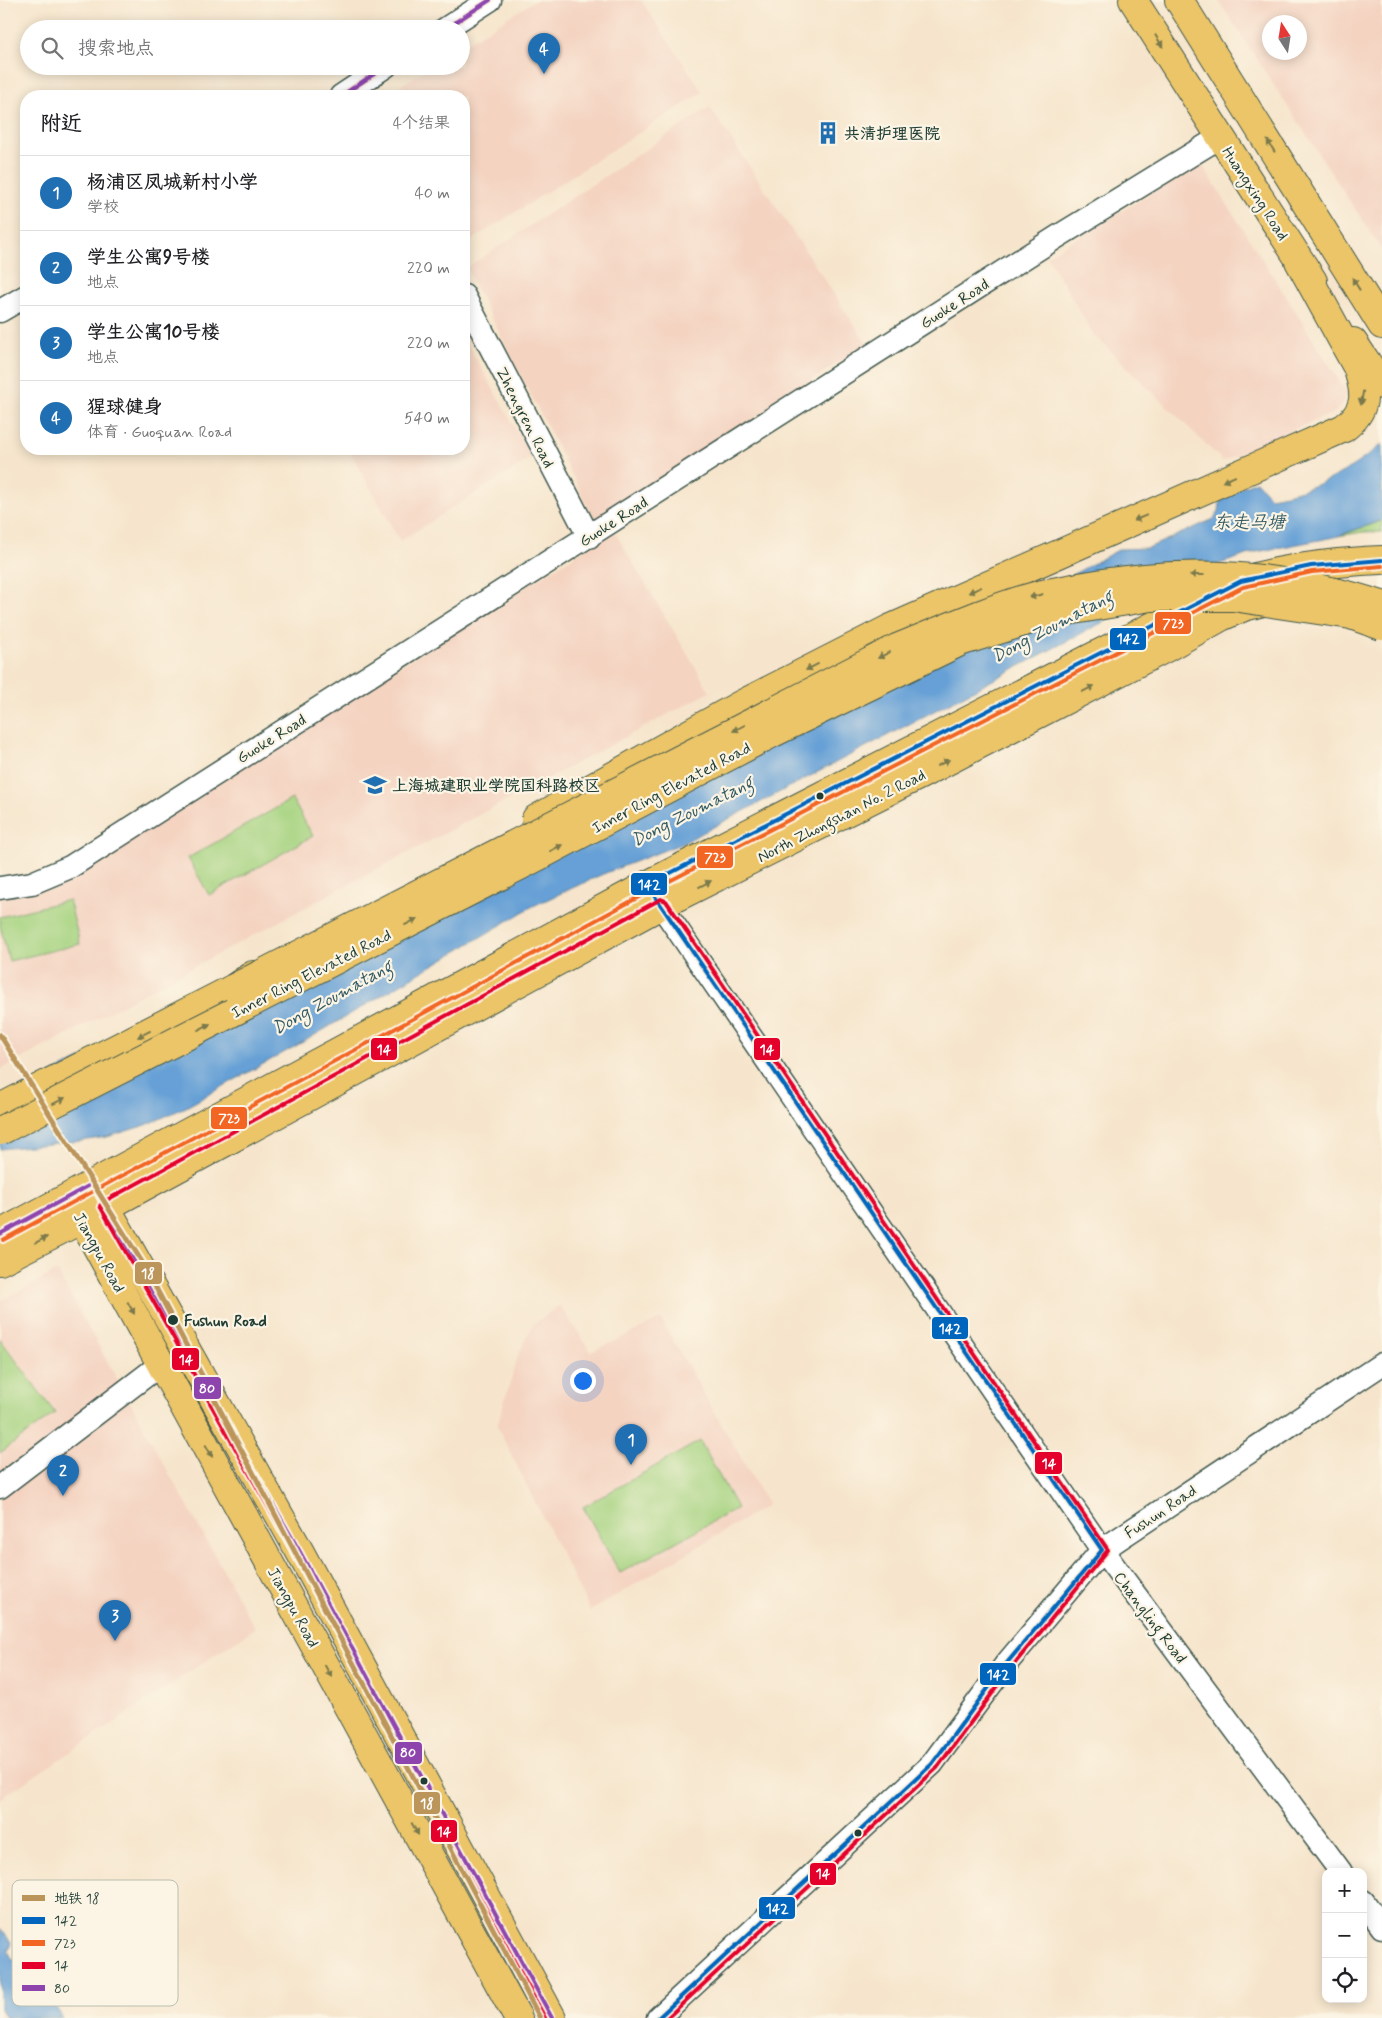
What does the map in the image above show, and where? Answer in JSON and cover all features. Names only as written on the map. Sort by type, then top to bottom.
[{"type":"main road","name":"Huangxing Road","points":[[1133,0],[1299,261],[1382,385]]},
{"type":"main road","points":[[1179,0],[1382,325]]},
{"type":"main road","points":[[234,988],[286,952],[555,808],[814,666],[923,613],[1344,428],[1352,422],[1359,412],[1365,395],[1357,368],[1299,261]]},
{"type":"main road","name":"North Zhongshan No. 2 Road","points":[[0,1261],[76,1208],[92,1184],[654,895],[1241,581],[1281,570],[1340,562],[1382,560]]},
{"type":"main road","name":"Inner Ring Elevated Road","points":[[0,1108],[897,648],[955,624],[1035,596],[1096,584],[1164,575],[1229,575],[1310,585],[1382,605]]},
{"type":"main road","name":"North Zhongshan No. 2 Road","points":[[0,1234],[76,1208],[106,1207],[654,895],[922,774],[1244,607],[1276,599],[1327,594],[1382,596]]},
{"type":"main road","name":"Inner Ring Elevated Road","points":[[0,1131],[548,852],[771,734],[968,640],[1050,614],[1151,597],[1233,597],[1351,615],[1382,626]]},
{"type":"main road","name":"Jiangpu Road","points":[[92,1184],[300,1552],[552,2018]]},
{"type":"main road","name":"Jiangpu Road","points":[[76,1208],[518,2018]]},
{"type":"street","points":[[459,20],[490,0]]},
{"type":"street","points":[[356,90],[375,75]]},
{"type":"street","name":"Guoke Road","points":[[0,888],[32,883],[70,868],[1057,237],[1220,137]]},
{"type":"street","points":[[0,311],[20,299]]},
{"type":"street","name":"Zhengren Road","points":[[470,308],[588,537]]},
{"type":"street","name":"Changling Road","points":[[654,895],[1102,1550],[1338,1868]]},
{"type":"street","points":[[0,1487],[161,1364]]},
{"type":"street","name":"Fushun Road","points":[[658,2018],[932,1764],[1006,1664],[1102,1550],[1382,1364]]},
{"type":"street","points":[[1367,1906],[1382,1926]]},
{"type":"shaded area","points":[[536,0],[641,0],[703,92],[470,241],[470,90],[393,90],[417,75],[470,75],[470,41]]},
{"type":"shaded area","points":[[1218,0],[1382,0],[1382,250]]},
{"type":"shaded area","points":[[710,107],[867,344],[596,522],[470,276],[470,265]]},
{"type":"shaded area","points":[[1201,163],[1349,396],[1335,412],[1223,461],[1093,334],[1047,256]]},
{"type":"shaded area","points":[[470,348],[532,458],[400,541],[351,455],[470,455]]},
{"type":"shaded area","name":"上海城建职业学院国科路校区","points":[[614,531],[710,692],[0,1070],[0,892],[66,877]]},
{"type":"shaded area","points":[[57,1271],[255,1628],[0,1799],[0,1301]]},
{"type":"shaded area","points":[[560,1305],[591,1352],[661,1319],[768,1505],[590,1611],[497,1426],[518,1356],[533,1324]]},
{"type":"green space","points":[[1382,521],[1382,532],[1363,532],[1338,536]]},
{"type":"green space","points":[[292,799],[313,836],[209,895],[188,858]]},
{"type":"green space","points":[[69,900],[80,944],[9,961],[0,926],[0,917]]},
{"type":"green space","points":[[0,1339],[55,1413],[0,1453]]},
{"type":"green space","points":[[700,1441],[737,1508],[620,1573],[583,1507]]},
{"type":"water","name":"东走马塘","points":[[1382,444],[1382,520],[1335,537],[1256,552],[1204,569],[683,843],[603,874],[533,906],[303,1042],[186,1107],[146,1125],[107,1137],[0,1149],[0,1098],[948,642],[1120,549],[1148,548],[1214,519],[1219,511],[1221,496],[1256,481],[1270,497],[1302,490],[1343,472]]},
{"type":"water","points":[[0,1928],[12,1943],[8,1951],[12,1958],[12,2006],[55,2006],[63,2018],[7,2018],[0,2008]]},
{"type":"metro line","name":"18","points":[[0,1035],[144,1265],[540,2018]]},
{"type":"transit line","name":"80","points":[[459,20],[490,0]]},
{"type":"transit line","name":"80","points":[[350,90],[372,75]]},
{"type":"transit line","name":"142","points":[[1102,1550],[647,885],[1241,581],[1311,566],[1382,560]]},
{"type":"transit line","name":"723","points":[[3,1240],[650,891],[1243,587],[1312,572],[1382,566]]},
{"type":"transit line","name":"14","points":[[545,2018],[295,1555],[100,1206],[103,1202],[661,899],[666,901],[1108,1550],[1011,1668],[937,1768],[667,2018]]},
{"type":"transit line","name":"80","points":[[0,1234],[92,1184],[300,1552],[552,2018]]},
{"type":"transit line","name":"142","points":[[658,2018],[932,1764],[1006,1664],[1102,1550]]},
{"type":"place","name":"猩球健身","points":[[544,74]]},
{"type":"place","name":"共清护理医院","points":[[828,133]]},
{"type":"place","name":"上海城建职业学院国科路校区","points":[[375,785]]},
{"type":"place","name":"Fushun Road","points":[[173,1320]]},
{"type":"place","name":"杨浦区凤城新村小学","points":[[631,1465]]},
{"type":"place","name":"学生公寓9号楼","points":[[63,1496]]},
{"type":"place","name":"学生公寓10号楼","points":[[115,1641]]},
{"type":"water label","name":"Dong Zoumatang","points":[[1052,626]]},
{"type":"water label","name":"Dong Zoumatang","points":[[692,811]]},
{"type":"water label","name":"Dong Zoumatang","points":[[332,997]]}]
